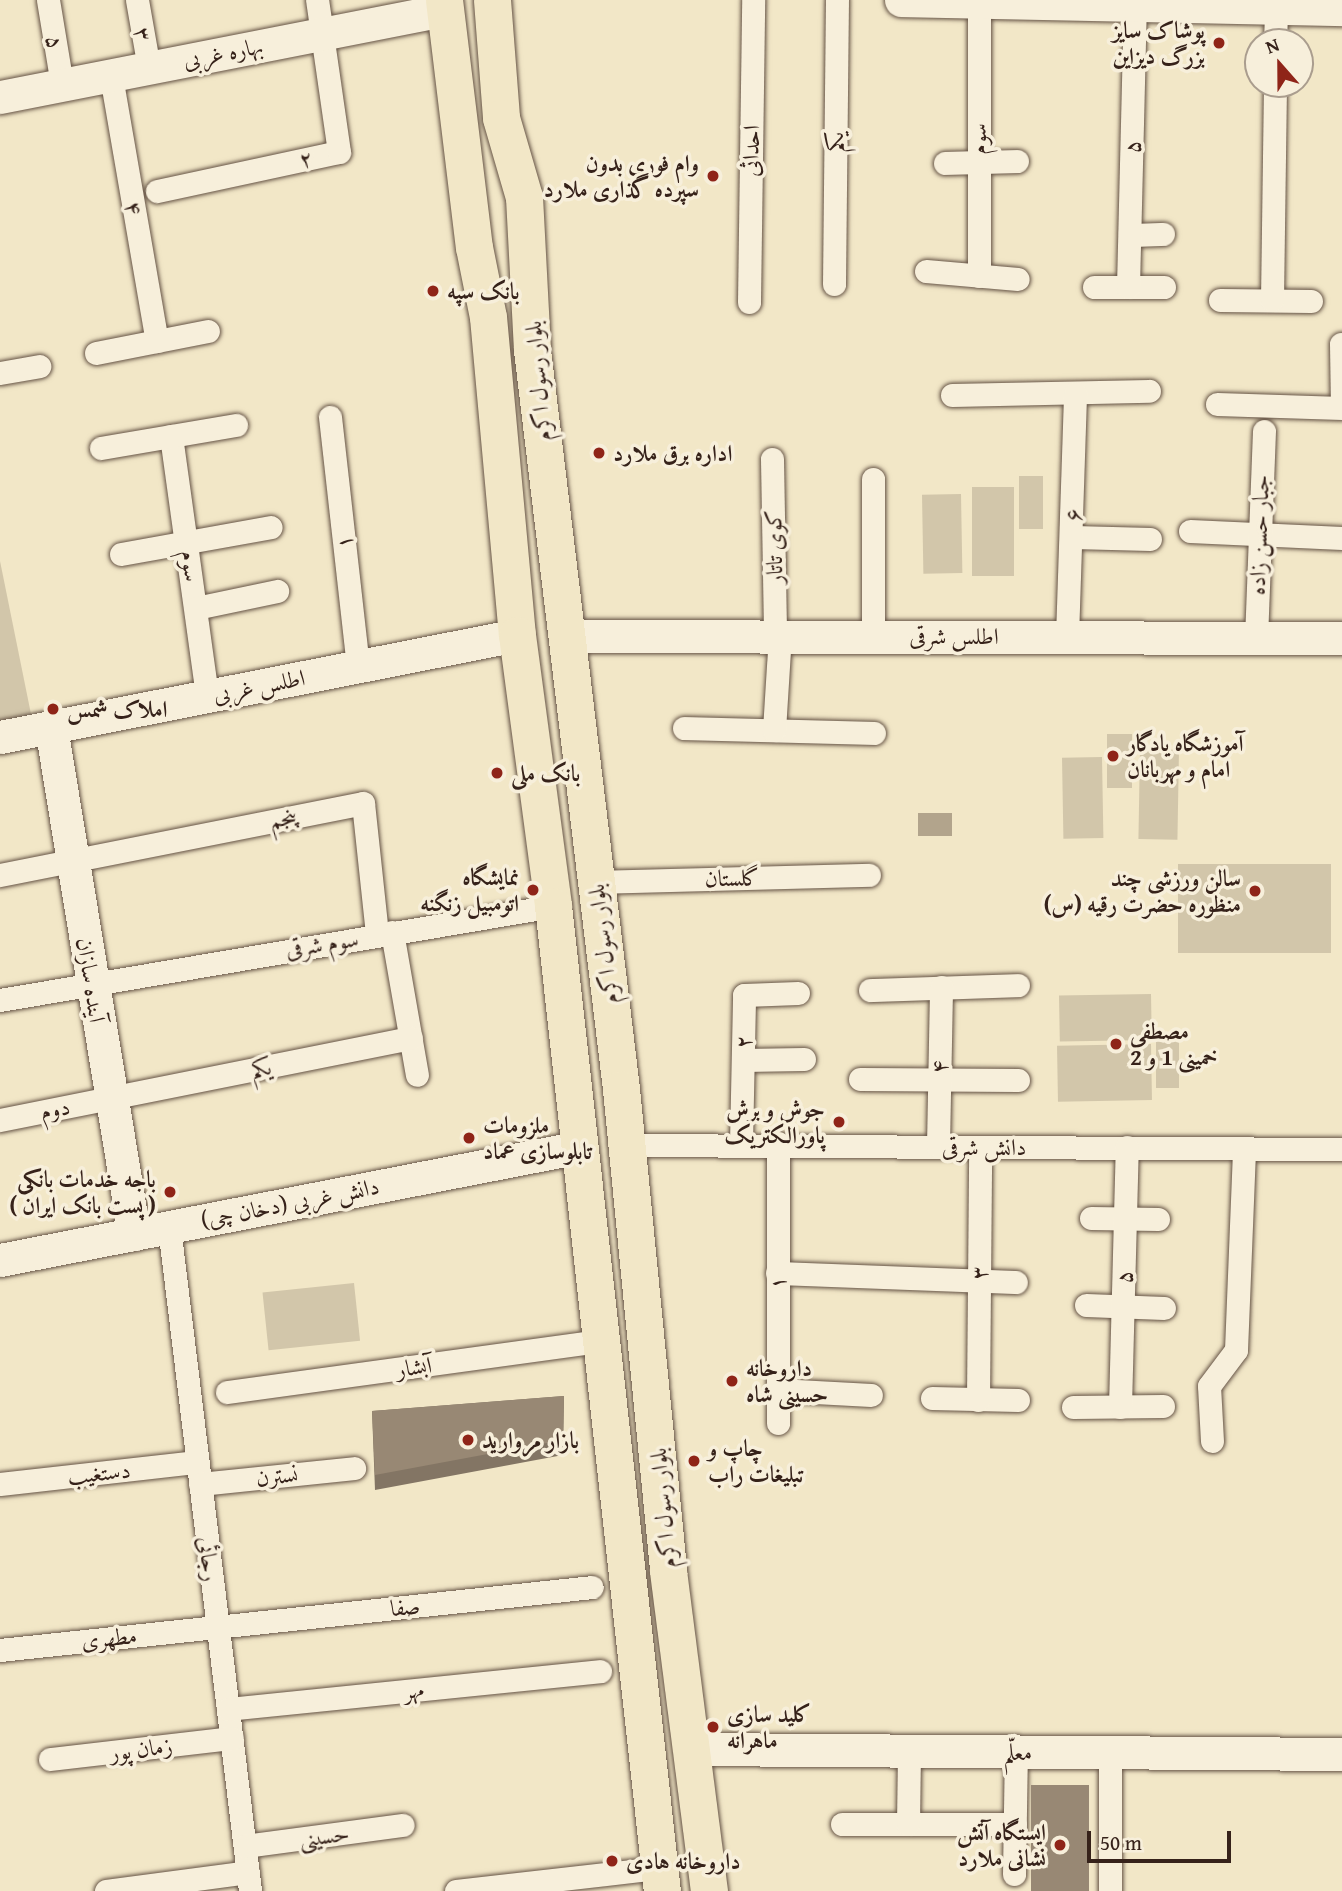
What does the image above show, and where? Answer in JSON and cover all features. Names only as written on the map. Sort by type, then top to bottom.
[{"type":"main road","name":"بلوار رسول اکرم","points":[[492,0],[501,118],[524,197],[532,350],[626,1145],[662,1478],[668,1571],[693,1749],[709,1891]]},
{"type":"main road","name":"بلوار رسول اکرم","points":[[445,5],[468,173],[474,247],[488,317],[517,635],[553,906],[614,1465],[609,1587],[660,1880]]},
{"type":"main road","points":[[468,173],[483,202],[497,207],[509,201],[510,149]]},
{"type":"main road","points":[[488,317],[493,285],[510,280],[520,285],[532,317]]},
{"type":"main road","points":[[614,1465],[635,1496],[655,1490],[662,1478]]},
{"type":"main road","points":[[609,1587],[634,1567],[649,1560],[668,1571]]},
{"type":"street","name":"۵","points":[[48,0],[62,85]]},
{"type":"street","name":"۳","points":[[137,0],[149,68]]},
{"type":"street","points":[[317,0],[324,33]]},
{"type":"street","name":"احداثی","points":[[749,302],[753,0]]},
{"type":"street","name":"یکم","points":[[834,284],[837,0]]},
{"type":"street","points":[[901,0],[1099,3],[1135,8],[1342,9]]},
{"type":"street","name":"سوم","points":[[979,1],[979,276]]},
{"type":"street","name":"بهاره غربی","points":[[0,97],[324,33],[445,5]]},
{"type":"street","name":"۵","points":[[1128,287],[1135,8]]},
{"type":"street","points":[[1275,28],[1276,9]]},
{"type":"street","name":"۲","points":[[157,191],[339,152],[324,33]]},
{"type":"street","name":"۴","points":[[111,76],[156,341]]},
{"type":"street","points":[[1272,300],[1275,98]]},
{"type":"street","points":[[945,163],[1017,161]]},
{"type":"street","points":[[1130,235],[1163,234]]},
{"type":"street","points":[[926,271],[1018,279]]},
{"type":"street","points":[[1094,287],[1164,287]]},
{"type":"street","points":[[1220,299],[1311,301]]},
{"type":"street","points":[[96,353],[208,331]]},
{"type":"street","points":[[1217,404],[1342,407],[1341,344]]},
{"type":"street","points":[[0,373],[39,366]]},
{"type":"street","points":[[951,395],[1149,391]]},
{"type":"street","name":"۶","points":[[1067,637],[1073,537],[1074,393]]},
{"type":"street","name":"۱","points":[[330,417],[358,666]]},
{"type":"street","points":[[100,448],[236,425]]},
{"type":"street","name":"جبار حسن زاده","points":[[1256,639],[1264,430]]},
{"type":"street","name":"سوم","points":[[171,436],[188,540],[207,696]]},
{"type":"street","name":"کوی تاتار","points":[[772,459],[777,635],[774,730]]},
{"type":"street","points":[[873,479],[873,636]]},
{"type":"street","points":[[121,554],[271,527]]},
{"type":"street","points":[[1190,531],[1342,538]]},
{"type":"street","points":[[1073,537],[1150,539]]},
{"type":"street","points":[[196,608],[277,591]]},
{"type":"street","name":"اطلس غربی","points":[[0,737],[517,635]]},
{"type":"street","name":"اطلس شرقی","points":[[566,636],[1342,638]]},
{"type":"street","name":"آینده سازان","points":[[51,727],[134,1234]]},
{"type":"street","points":[[684,728],[874,733]]},
{"type":"street","name":"پنجم","points":[[72,859],[363,803],[385,933]]},
{"type":"street","points":[[0,875],[72,859]]},
{"type":"street","name":"گلستان","points":[[596,882],[869,875]]},
{"type":"street","name":"سوم شرقی","points":[[0,1000],[91,981],[553,906]]},
{"type":"street","points":[[385,933],[411,1038],[417,1075]]},
{"type":"street","points":[[870,990],[1018,985]]},
{"type":"street","name":"۴","points":[[938,1146],[940,987]]},
{"type":"street","name":"۲","points":[[741,1143],[744,995],[798,993]]},
{"type":"street","name":"یکم","points":[[110,1099],[411,1038]]},
{"type":"street","points":[[743,1060],[804,1059]]},
{"type":"street","points":[[860,1079],[1018,1080]]},
{"type":"street","name":"دوم","points":[[0,1120],[110,1099]]},
{"type":"street","name":"۱","points":[[778,1143],[778,1423]]},
{"type":"street","name":"دانش شرقی","points":[[626,1145],[778,1143],[1342,1149]]},
{"type":"street","name":"دانش غربی (دخان چی)","points":[[0,1260],[580,1147]]},
{"type":"street","name":"۳","points":[[978,1400],[980,1147]]},
{"type":"street","name":"۵","points":[[1120,1407],[1127,1147]]},
{"type":"street","points":[[1212,1441],[1209,1386],[1236,1350],[1244,1148]]},
{"type":"street","points":[[1091,1219],[1158,1219]]},
{"type":"street","name":"رجائی","points":[[169,1227],[249,1882]]},
{"type":"street","points":[[777,1273],[979,1283],[1017,1282]]},
{"type":"street","points":[[1086,1305],[1164,1308]]},
{"type":"street","name":"آبشار","points":[[227,1392],[600,1341]]},
{"type":"street","points":[[778,1390],[871,1395]]},
{"type":"street","points":[[932,1398],[1018,1399]]},
{"type":"street","points":[[1073,1407],[1163,1406]]},
{"type":"street","name":"نسترن","points":[[199,1473],[354,1468]]},
{"type":"street","name":"دستغیب","points":[[0,1484],[199,1473]]},
{"type":"street","name":"صفا","points":[[218,1627],[609,1587]]},
{"type":"street","name":"مطهری","points":[[0,1650],[218,1627]]},
{"type":"street","name":"مهر","points":[[228,1709],[600,1671]]},
{"type":"street","name":"زمان پور","points":[[50,1759],[232,1738]]},
{"type":"street","name":"معلّم","points":[[693,1749],[1342,1754]]},
{"type":"street","points":[[908,1824],[909,1751]]},
{"type":"street","points":[[1014,1874],[1016,1752]]},
{"type":"street","points":[[1110,1752],[1110,1891]]},
{"type":"street","points":[[842,1824],[1015,1824]]},
{"type":"street","name":"حسینی","points":[[245,1846],[403,1825]]},
{"type":"street","points":[[456,1891],[660,1880]]},
{"type":"street","points":[[106,1891],[249,1882]]},
{"type":"shaded area","points":[[1019,476],[1043,476],[1043,529],[1019,529]]},
{"type":"shaded area","points":[[972,487],[1014,487],[1014,576],[972,576]]},
{"type":"shaded area","points":[[961,494],[962,573],[923,574],[922,495]]},
{"type":"shaded area","points":[[0,561],[33,724],[0,730]]},
{"type":"shaded area","points":[[1107,734],[1132,734],[1132,788],[1107,788]]},
{"type":"shaded area","points":[[1140,749],[1179,750],[1177,840],[1138,839]]},
{"type":"shaded area","points":[[1102,757],[1103,838],[1063,839],[1062,758]]},
{"type":"shaded area","points":[[918,813],[952,813],[952,836],[918,836]]},
{"type":"shaded area","name":"سالن ورزشی چند منظوره حضرت رقیه (س)","points":[[1178,864],[1331,864],[1331,953],[1178,953]]},
{"type":"shaded area","points":[[1151,994],[1152,1040],[1060,1042],[1059,996]]},
{"type":"shaded area","points":[[1156,1037],[1179,1037],[1179,1088],[1156,1088]]},
{"type":"shaded area","points":[[1151,1044],[1152,1100],[1058,1102],[1057,1046]]},
{"type":"shaded area","points":[[354,1283],[360,1341],[269,1350],[263,1293]]},
{"type":"building","name":"بازار مروارید","points":[[564,1396],[563,1440],[375,1475],[372,1411]]},
{"type":"building","name":"ایستگاه آتش نشانی ملارد","points":[[1031,1785],[1089,1785],[1089,1891],[1031,1891]]},
{"type":"place","name":"پوشاک سایز بزرگ دیزاین","points":[[1219,43]]},
{"type":"place","name":"وام فوری بدون سپرده گذاری ملارد","points":[[713,176]]},
{"type":"place","name":"بانک سپه","points":[[433,291]]},
{"type":"place","name":"اداره برق ملارد","points":[[599,453]]},
{"type":"place","name":"املاک شمس","points":[[53,709]]},
{"type":"place","name":"آموزشگاه یادگار امام و مهربانان","points":[[1113,756]]},
{"type":"place","name":"بانک ملی","points":[[497,773]]},
{"type":"place","name":"نمایشگاه اتومبیل زنگنه","points":[[533,890]]},
{"type":"place","name":"سالن ورزشی چند منظوره حضرت رقیه (س)","points":[[1255,891]]},
{"type":"place","name":"مصطفی خمینی 1 و 2","points":[[1116,1044]]},
{"type":"place","name":"جوش و برش پاورالکتریک","points":[[839,1122]]},
{"type":"place","name":"ملزومات تابلوسازی عماد","points":[[469,1138]]},
{"type":"place","name":"باجه خدمات بانکی ( پست بانک ایران )","points":[[170,1192]]},
{"type":"place","name":"داروخانه حسینی شاه","points":[[732,1381]]},
{"type":"place","name":"بازار مروارید","points":[[468,1440]]},
{"type":"place","name":"چاپ و تبلیغات راب","points":[[694,1461]]},
{"type":"place","name":"کلید سازی ماهرانه","points":[[713,1727]]},
{"type":"place","name":"ایستگاه آتش نشانی ملارد","points":[[1060,1845]]},
{"type":"place","name":"داروخانه هادی","points":[[612,1861]]}]
